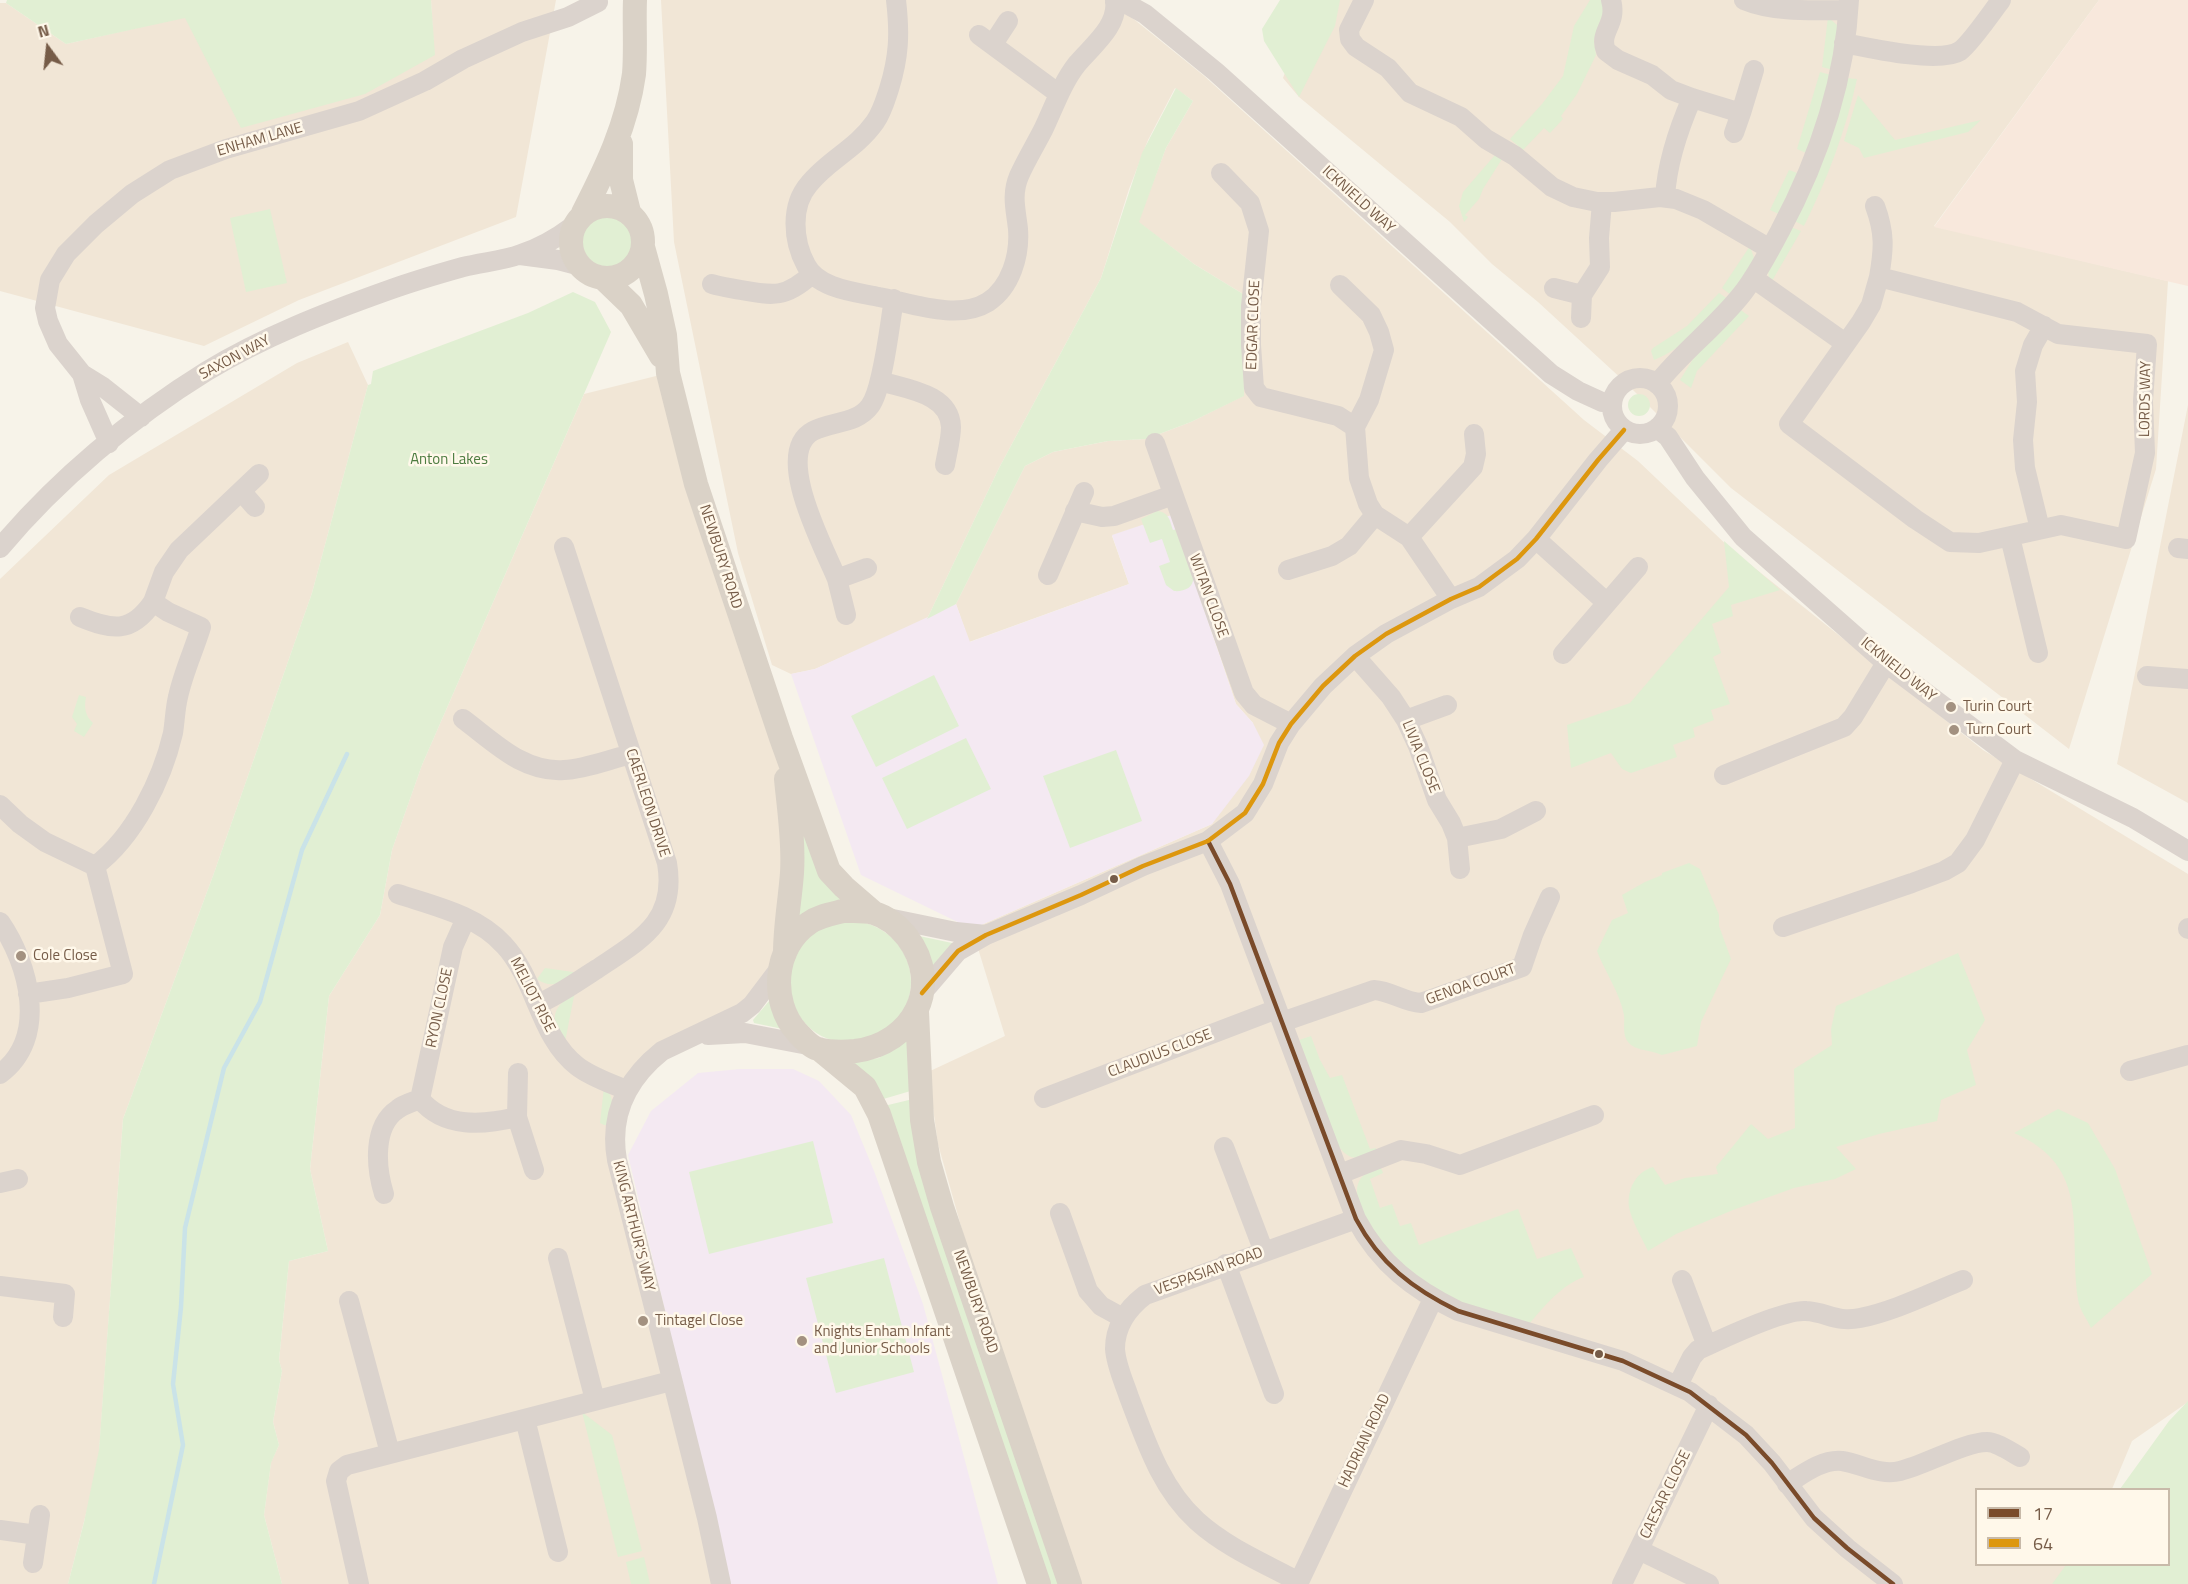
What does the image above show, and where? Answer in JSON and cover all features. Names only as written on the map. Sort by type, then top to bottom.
[{"type":"main road","points":[[621,133],[578,220],[572,247],[581,266],[592,276],[604,279],[615,278],[632,268],[643,247],[641,229],[629,212],[621,180],[621,133],[634,72],[635,0]]},
{"type":"main road","points":[[578,220],[602,205],[613,205],[629,212]]},
{"type":"main road","name":"NEWBURY ROAD","points":[[643,247],[650,267],[663,325],[668,373],[696,484],[781,738],[829,871],[844,887],[878,915]]},
{"type":"main road","name":"NEWBURY ROAD","points":[[604,279],[631,305],[650,334],[668,373]]},
{"type":"main road","name":"NEWBURY ROAD","points":[[781,738],[792,840],[792,872],[782,961]]},
{"type":"main road","points":[[843,911],[878,915],[898,928],[916,953],[922,968],[920,1002],[901,1031],[877,1045],[854,1051],[816,1048],[801,1036],[787,1018],[780,996],[782,961],[798,932],[818,918],[843,911]]},
{"type":"main road","name":"NEWBURY ROAD","points":[[920,1002],[922,1120],[932,1171],[1070,1584]]},
{"type":"main road","name":"NEWBURY ROAD","points":[[816,1048],[865,1087],[879,1114],[1040,1584]]},
{"type":"street","points":[[896,0],[899,33],[898,56],[883,109],[862,138],[809,183],[800,198],[796,218],[796,236],[806,266],[812,274],[838,287],[941,309],[964,311],[988,302],[1001,291],[1014,266],[1018,247],[1014,197],[1016,185],[1059,94],[1076,66],[1115,15],[1115,1]]},
{"type":"street","points":[[1364,0],[1349,30],[1352,42],[1360,51],[1388,68],[1410,93],[1461,117],[1486,139],[1515,156],[1552,187],[1574,197],[1602,202],[1665,197],[1703,210],[1770,249]]},
{"type":"street","points":[[1611,0],[1614,15],[1604,41],[1608,54],[1622,63],[1652,75],[1671,90],[1741,113]]},
{"type":"street","points":[[1657,384],[1717,322],[1753,278],[1799,195],[1817,149],[1837,84],[1845,44],[1848,5],[1783,8],[1744,0]]},
{"type":"street","points":[[1845,44],[1936,57],[1960,52],[2001,0]]},
{"type":"street","name":"ICKNIELD WAY","points":[[1115,1],[1125,3],[1145,14],[1216,72],[1551,374],[1578,392],[1602,402]]},
{"type":"street","name":"ENHAM LANE","points":[[141,417],[103,387],[82,374],[68,358],[52,333],[45,308],[48,287],[57,267],[66,254],[96,224],[151,181],[192,161],[359,111],[522,32],[568,17],[598,2]]},
{"type":"street","points":[[1008,21],[986,39],[1059,94]]},
{"type":"street","points":[[1734,133],[1754,70]]},
{"type":"street","points":[[1665,197],[1676,141],[1692,98]]},
{"type":"street","name":"EDGAR CLOSE","points":[[1221,174],[1250,203],[1260,231],[1251,306],[1251,372],[1254,388],[1261,397],[1338,416],[1355,428]]},
{"type":"street","points":[[1581,318],[1582,295],[1600,267],[1602,202]]},
{"type":"street","name":"LORDS WAY","points":[[1875,206],[1882,225],[1884,243],[1879,278],[1871,305],[1789,424],[1943,539],[1968,543],[2010,537],[2052,526],[2072,526],[2126,539],[2145,453],[2143,401],[2147,344],[2058,334],[2017,312],[1879,278]]},
{"type":"street","name":"SAXON WAY","points":[[0,548],[52,493],[109,443],[141,417],[208,370],[281,333],[321,316],[434,275],[520,255],[550,242],[578,220]]},
{"type":"street","name":"SAXON WAY","points":[[520,255],[558,260],[581,266]]},
{"type":"street","points":[[712,284],[723,288],[772,294],[791,291],[799,287],[812,274]]},
{"type":"street","points":[[1753,278],[1845,343]]},
{"type":"street","points":[[1340,285],[1371,315],[1384,350],[1369,400],[1355,428],[1359,478],[1368,504],[1375,515],[1408,537],[1451,599]]},
{"type":"street","points":[[1554,288],[1582,295]]},
{"type":"street","points":[[846,615],[837,579],[813,525],[802,493],[798,468],[800,448],[807,435],[862,414],[872,404],[880,381],[894,299]]},
{"type":"street","points":[[2040,529],[2025,468],[2023,447],[2027,402],[2025,371],[2032,345],[2044,326]]},
{"type":"street","name":"ENHAM LANE","points":[[82,374],[90,400],[109,443]]},
{"type":"street","points":[[1636,378],[1647,379],[1657,384],[1665,394],[1668,406],[1665,418],[1657,428],[1641,434],[1624,430],[1616,422],[1612,411],[1612,401],[1616,390],[1625,382],[1636,378]]},
{"type":"street","points":[[880,381],[937,399],[944,407],[951,428],[945,465]]},
{"type":"street","name":"ICKNIELD WAY","points":[[1657,428],[1668,437],[1695,478],[1743,537],[1886,663],[2015,760],[2133,818],[2188,851]]},
{"type":"street","points":[[920,1002],[958,951],[986,935],[1143,866],[1208,841],[1245,813],[1263,784],[1279,743],[1291,724],[1323,686],[1355,656],[1386,634],[1451,599],[1479,587],[1517,559],[1536,539],[1624,430]]},
{"type":"street","points":[[1408,537],[1473,466],[1476,454],[1474,434]]},
{"type":"street","name":"WITAN CLOSE","points":[[1155,443],[1244,693],[1254,705],[1291,724]]},
{"type":"street","points":[[80,617],[105,627],[122,627],[139,618],[153,602],[164,572],[179,550],[259,474]]},
{"type":"street","points":[[241,491],[255,507]]},
{"type":"street","points":[[1048,575],[1084,492]]},
{"type":"street","points":[[1075,511],[1102,517],[1114,516],[1173,495]]},
{"type":"street","points":[[1288,570],[1332,556],[1349,546],[1375,515]]},
{"type":"street","points":[[2010,537],[2038,653]]},
{"type":"street","points":[[1536,539],[1607,603]]},
{"type":"street","name":"CAERLEON DRIVE","points":[[538,1004],[642,938],[657,921],[670,889],[667,863],[564,547]]},
{"type":"street","points":[[1563,654],[1638,567]]},
{"type":"street","points":[[837,579],[867,568]]},
{"type":"street","points":[[95,866],[124,839],[140,813],[162,768],[173,730],[177,698],[209,627],[168,612],[153,602]]},
{"type":"street","name":"LIVIA CLOSE","points":[[1355,656],[1391,697],[1406,720],[1437,800],[1457,838],[1460,869]]},
{"type":"street","points":[[1724,775],[1844,727],[1853,717],[1886,663]]},
{"type":"street","points":[[2147,676],[2188,680]]},
{"type":"street","points":[[1406,720],[1447,705]]},
{"type":"street","points":[[464,719],[510,754],[536,767],[566,770],[632,754]]},
{"type":"street","points":[[1783,927],[1904,886],[1944,871],[1958,863],[1975,840],[2015,760]]},
{"type":"street","points":[[0,805],[20,824],[45,842],[95,866],[123,974],[68,988],[28,994]]},
{"type":"street","points":[[1457,838],[1502,829],[1536,810]]},
{"type":"street","points":[[1208,841],[1230,884],[1356,1218],[1387,1262],[1414,1287],[1433,1299],[1464,1313],[1623,1361],[1678,1385],[1709,1405],[1746,1435],[1772,1463],[1814,1518],[1893,1584]]},
{"type":"street","name":"MELIOT RISE","points":[[398,894],[466,918],[482,926],[506,946],[518,963],[554,1040],[569,1059],[589,1074],[626,1090]]},
{"type":"street","name":"GENOA COURT","points":[[1279,1016],[1374,990],[1382,990],[1409,1002],[1421,1003],[1522,967],[1550,897]]},
{"type":"street","points":[[878,915],[956,932],[986,935]]},
{"type":"street","name":"RYON CLOSE","points":[[420,1100],[453,947],[466,918]]},
{"type":"street","points":[[0,922],[21,960],[29,1011],[26,1037],[14,1061],[0,1074]]},
{"type":"street","name":"KING ARTHUR'S WAY","points":[[721,1584],[707,1518],[614,1145],[617,1120],[626,1090],[653,1058],[662,1051],[732,1019],[747,1009],[782,961]]},
{"type":"street","name":"CLAUDIUS CLOSE","points":[[1044,1098],[1279,1016]]},
{"type":"street","name":"KING ARTHUR'S WAY","points":[[691,1038],[745,1032],[816,1048]]},
{"type":"street","points":[[2130,1071],[2188,1055]]},
{"type":"street","points":[[518,1072],[517,1117],[534,1170]]},
{"type":"street","points":[[384,1194],[377,1165],[383,1130],[389,1117],[399,1107],[420,1100],[439,1114],[460,1122],[479,1124],[517,1117]]},
{"type":"street","points":[[1340,1174],[1401,1150],[1426,1154],[1460,1165],[1594,1115]]},
{"type":"street","points":[[1224,1147],[1264,1252]]},
{"type":"street","points":[[1060,1213],[1088,1291],[1101,1306],[1123,1318]]},
{"type":"street","name":"VESPASIAN ROAD","points":[[1299,1583],[1224,1542],[1197,1520],[1178,1500],[1166,1484],[1149,1449],[1120,1372],[1115,1348],[1123,1318],[1133,1304],[1145,1294],[1356,1218]]},
{"type":"street","points":[[558,1258],[595,1400]]},
{"type":"street","points":[[1226,1264],[1274,1394]]},
{"type":"street","points":[[1682,1280],[1707,1346]]},
{"type":"street","points":[[1678,1385],[1692,1357],[1707,1346],[1790,1312],[1808,1311],[1845,1320],[1859,1318],[1963,1280]]},
{"type":"street","points":[[0,1287],[65,1294],[63,1317]]},
{"type":"street","name":"HADRIAN ROAD","points":[[1299,1583],[1433,1299]]},
{"type":"street","points":[[350,1301],[390,1454]]},
{"type":"street","points":[[359,1584],[336,1481],[337,1476],[347,1465],[671,1381]]},
{"type":"street","name":"CAESAR CLOSE","points":[[1622,1584],[1709,1405]]},
{"type":"street","points":[[525,1419],[558,1552]]},
{"type":"street","points":[[1787,1484],[1818,1466],[1831,1462],[1842,1461],[1887,1473],[1919,1465],[1978,1443],[1990,1442],[2020,1457]]},
{"type":"street","points":[[33,1563],[40,1515]]},
{"type":"street","points":[[0,1530],[37,1534]]},
{"type":"street","points":[[1639,1550],[1709,1584]]},
{"type":"shaded area","points":[[431,0],[556,0],[516,217],[299,300],[204,346],[0,291],[0,3],[6,3],[66,44],[185,17],[434,55]]},
{"type":"shaded area","points":[[661,0],[1110,0],[1203,75],[1584,420],[1638,461],[1732,550],[1983,750],[2188,874],[2188,1402],[2132,1441],[2112,1488],[1975,1488],[1975,1566],[2080,1566],[2072,1584],[1078,1584],[978,1287],[938,1144],[928,1072],[1005,1036],[972,929],[1212,824],[1253,723],[1236,704],[1172,515],[1112,536],[1129,584],[969,642],[956,604],[1025,466],[1053,452],[1108,441],[1146,439],[1191,422],[1243,396],[1243,294],[1194,264],[1138,222],[1166,148],[1193,101],[1175,88],[1148,140],[1129,189],[1101,278],[999,468],[927,619],[815,669],[791,674],[772,665],[738,553],[674,242]]},
{"type":"shaded area","points":[[1312,0],[2099,0],[1934,226],[2168,281],[2156,469],[2069,749],[1731,488],[1625,382],[1538,302],[1492,264],[1450,222],[1299,97],[1283,78]]},
{"type":"shaded area","points":[[2099,0],[2188,0],[2188,286],[1934,227]]},
{"type":"shaded area","points":[[348,342],[368,385],[312,593],[214,873],[123,1119],[98,1467],[68,1584],[0,1584],[0,579],[109,475],[297,363]]},
{"type":"shaded area","points":[[668,373],[781,738],[785,953],[752,1005],[662,1051],[615,1128],[719,1584],[282,1584],[264,1515],[271,1462],[279,1445],[273,1422],[282,1371],[279,1360],[289,1261],[328,1251],[310,1169],[329,996],[380,915],[392,850],[422,765],[584,394]]},
{"type":"shaded area","points":[[2188,405],[2188,803],[2117,764]]},
{"type":"shaded area","points":[[1172,515],[1236,704],[1253,723],[1264,745],[1249,776],[1212,824],[972,929],[861,875],[791,674],[815,669],[956,604],[970,642],[1129,584],[1112,535]]},
{"type":"shaded area","name":"Knights Enham Infant and Junior Schools","points":[[740,1069],[793,1069],[819,1081],[851,1115],[923,1304],[998,1584],[730,1584],[628,1155],[651,1111],[698,1073]]},
{"type":"green space","points":[[7,0],[431,0],[435,55],[365,94],[241,128],[185,18],[66,44],[6,3]]},
{"type":"green space","points":[[1280,0],[1340,0],[1335,26],[1299,97],[1264,41],[1262,29]]},
{"type":"green space","points":[[1590,0],[1605,0],[1606,4],[1594,40],[1596,55],[1577,94],[1561,116],[1563,119],[1550,133],[1544,128],[1523,150],[1510,139],[1542,104],[1563,76],[1574,26]]},
{"type":"green space","points":[[1828,17],[1838,26],[1833,70],[1822,67]]},
{"type":"green space","points":[[1820,72],[1831,75],[1808,154],[1797,149]]},
{"type":"green space","points":[[1846,78],[1857,79],[1847,117],[1828,173],[1804,226],[1793,220]]},
{"type":"green space","points":[[1176,88],[1193,101],[1166,148],[1139,222],[1194,264],[1243,294],[1244,396],[1191,422],[1146,439],[1108,441],[1053,452],[1025,466],[956,604],[927,619],[999,468],[1101,278],[1142,153]]},
{"type":"green space","points":[[1858,95],[1895,140],[1981,120],[1968,132],[1864,158],[1859,148],[1844,141]]},
{"type":"green space","points":[[1495,155],[1502,159],[1479,199],[1465,215],[1468,217],[1464,222],[1459,206],[1463,192]]},
{"type":"green space","points":[[1789,170],[1800,174],[1781,215],[1770,210]]},
{"type":"green space","points":[[270,209],[287,283],[246,292],[230,218]]},
{"type":"green space","points":[[603,215],[613,215],[622,219],[630,227],[634,241],[630,255],[622,263],[613,267],[603,267],[594,263],[586,255],[582,246],[582,236],[586,227],[594,219]]},
{"type":"green space","points":[[1791,227],[1801,231],[1772,281],[1768,271]]},
{"type":"green space","points":[[1750,246],[1755,261],[1732,296],[1722,288]]},
{"type":"green space","name":"Anton Lakes","points":[[573,292],[595,302],[611,332],[422,765],[392,850],[380,915],[329,996],[310,1169],[328,1251],[289,1261],[279,1360],[282,1371],[273,1422],[279,1445],[271,1463],[264,1515],[282,1584],[68,1584],[99,1450],[123,1119],[214,873],[312,593],[373,371],[528,313]]},
{"type":"green space","points":[[1719,293],[1728,299],[1711,317],[1675,349],[1654,360],[1651,351],[1653,348],[1687,326]]},
{"type":"green space","points":[[1738,308],[1749,316],[1697,371],[1691,388],[1680,380],[1695,356]]},
{"type":"green space","points":[[1639,394],[1647,397],[1650,405],[1647,413],[1639,416],[1631,413],[1628,405],[1631,397]]},
{"type":"green space","points":[[1157,511],[1167,515],[1173,530],[1177,529],[1193,578],[1190,587],[1181,591],[1174,591],[1166,585],[1159,566],[1170,562],[1162,539],[1150,543],[1141,519]]},
{"type":"green space","points":[[1724,541],[1780,590],[1731,605],[1733,616],[1712,624],[1721,653],[1713,657],[1730,704],[1711,710],[1714,720],[1693,728],[1695,737],[1673,745],[1677,757],[1631,773],[1622,769],[1611,753],[1571,768],[1567,725],[1630,703],[1729,587]]},
{"type":"green space","points":[[934,675],[959,726],[876,767],[851,716]]},
{"type":"green space","points":[[79,695],[86,697],[86,711],[93,723],[84,737],[74,731],[77,724],[72,717]]},
{"type":"green space","points":[[966,738],[991,789],[907,829],[882,778]]},
{"type":"green space","points":[[1116,750],[1142,821],[1070,848],[1043,776]]},
{"type":"green space","points":[[803,834],[845,899],[801,920],[793,916]]},
{"type":"green space","points":[[1689,863],[1700,869],[1719,915],[1719,926],[1731,959],[1701,1022],[1697,1046],[1662,1055],[1635,1047],[1626,1039],[1622,1007],[1597,951],[1612,920],[1628,913],[1622,895],[1662,873]]},
{"type":"green space","points":[[850,921],[873,925],[893,939],[907,959],[911,982],[907,1005],[893,1025],[873,1039],[850,1043],[827,1039],[807,1025],[793,1005],[789,982],[793,959],[807,939],[827,925]]},
{"type":"green space","points":[[919,936],[952,943],[933,970]]},
{"type":"green space","points":[[1958,953],[1985,1020],[1967,1050],[1976,1085],[1941,1100],[1937,1121],[1879,1134],[1836,1147],[1856,1169],[1835,1179],[1794,1188],[1733,1210],[1676,1234],[1648,1251],[1629,1207],[1631,1188],[1637,1177],[1653,1167],[1665,1185],[1685,1178],[1718,1174],[1716,1167],[1751,1124],[1768,1139],[1795,1128],[1794,1069],[1832,1045],[1831,1029],[1836,1006]]},
{"type":"green space","points":[[545,968],[573,972],[575,975],[561,982],[547,984],[537,979]]},
{"type":"green space","points":[[575,991],[565,1042],[556,1026],[555,1014],[562,1003]]},
{"type":"green space","points":[[770,1000],[783,1029],[754,1023],[753,1020]]},
{"type":"green space","points":[[912,1035],[914,1090],[880,1100],[850,1062],[879,1058]]},
{"type":"green space","points":[[1311,1036],[1330,1078],[1342,1075],[1370,1149],[1376,1148],[1378,1155],[1350,1157],[1337,1144],[1299,1040]]},
{"type":"green space","points":[[604,1087],[612,1100],[608,1125],[600,1123]]},
{"type":"green space","points":[[913,1099],[1061,1584],[1050,1584],[884,1106]]},
{"type":"green space","points":[[2058,1109],[2088,1123],[2115,1169],[2152,1274],[2091,1328],[2078,1299],[2072,1204],[2066,1183],[2056,1164],[2039,1147],[2014,1133]]},
{"type":"green space","points":[[813,1141],[833,1223],[709,1254],[689,1172]]},
{"type":"green space","points":[[1380,1166],[1383,1173],[1370,1179],[1380,1208],[1392,1204],[1400,1226],[1411,1223],[1419,1245],[1518,1209],[1537,1259],[1571,1248],[1584,1277],[1561,1290],[1530,1323],[1475,1308],[1435,1290],[1413,1275],[1388,1250],[1376,1235],[1359,1204],[1357,1190],[1361,1178],[1367,1172]]},
{"type":"green space","points":[[884,1258],[914,1372],[836,1393],[806,1278]]},
{"type":"green space","points":[[2188,1401],[2188,1584],[2052,1584],[2065,1566],[2170,1566],[2170,1488],[2121,1488],[2169,1421]]},
{"type":"green space","points":[[582,1412],[612,1435],[642,1551],[618,1557]]},
{"type":"green space","points":[[644,1557],[650,1584],[631,1584],[626,1562]]},
{"type":"waterway","points":[[154,1584],[183,1445],[173,1384],[181,1307],[185,1228],[224,1068],[260,1002],[302,850],[347,754]]},
{"type":"transit line","name":"64","points":[[922,993],[958,951],[986,935],[1143,866],[1208,841],[1245,813],[1263,784],[1279,743],[1291,724],[1323,686],[1355,656],[1386,634],[1451,599],[1479,587],[1517,559],[1536,539],[1624,430]]},
{"type":"transit line","name":"17","points":[[1208,841],[1230,884],[1356,1219],[1365,1235],[1387,1262],[1426,1294],[1458,1311],[1623,1361],[1690,1392],[1746,1435],[1772,1463],[1814,1518],[1847,1548],[1893,1584]]},
{"type":"place","name":"Turin Court","points":[[1951,707]]},
{"type":"place","name":"Turn Court","points":[[1954,730]]},
{"type":"place","name":"Cole Close","points":[[21,956]]},
{"type":"place","name":"Tintagel Close","points":[[643,1321]]},
{"type":"place","name":"Knights Enham Infant and Junior Schools","points":[[802,1341]]}]
